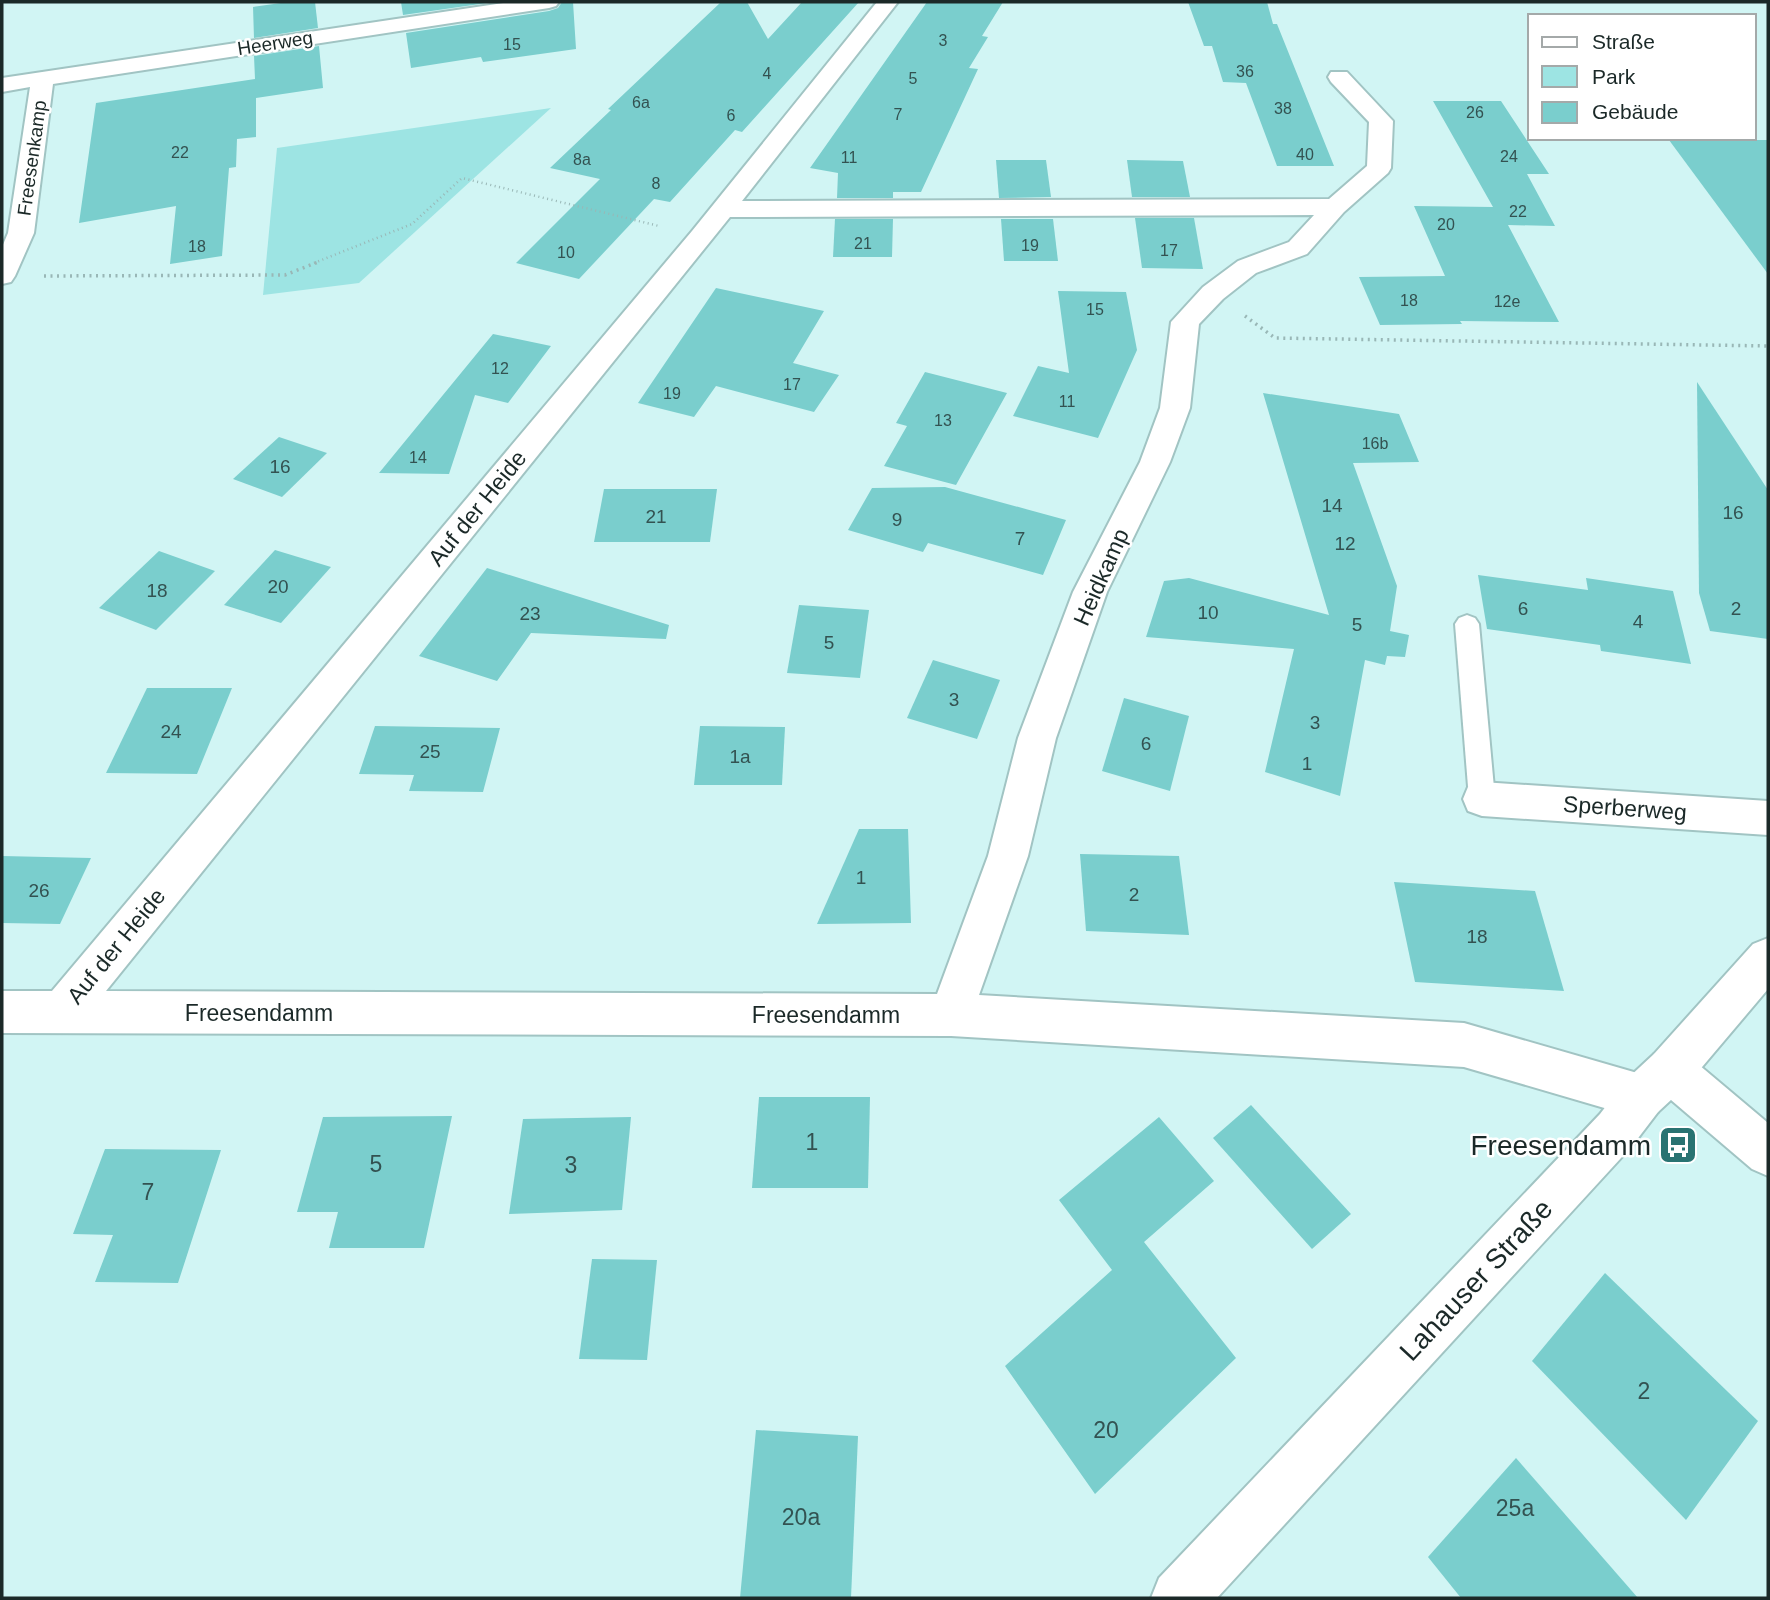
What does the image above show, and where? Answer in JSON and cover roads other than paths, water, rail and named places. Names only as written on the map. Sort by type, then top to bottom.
[{"type":"street","name":"Heerweg","points":[[2,85],[549,2]]},
{"type":"street","name":"Auf der Heide","points":[[62,1012],[701,236],[888,2]]},
{"type":"street","name":"Heidkamp","points":[[951,1015],[1008,856],[1037,738],[1081,616],[1090,592],[1156,462],[1175,408],[1185,322],[1213,293],[1247,267],[1298,248],[1335,207],[1379,168],[1381,121],[1339,77]]},
{"type":"street","name":"Freesenkamp","points":[[2,276],[21,233],[43,78]]},
{"type":"street","points":[[723,209],[1335,207]]},
{"type":"street","name":"Sperberweg","points":[[1482,799],[1768,818]]},
{"type":"street","name":"Lahauser Straße","points":[[1179,1598],[1616,1130],[1768,958]]},
{"type":"street","name":"Freesendamm","points":[[2,1012],[951,1015],[1464,1045],[1656,1083]]},
{"type":"street","points":[[1656,1083],[1768,1153]]},
{"type":"lane","points":[[1467,624],[1482,799]]},
{"type":"place","name":"Freesendamm","points":[[1678,1145]]}]
